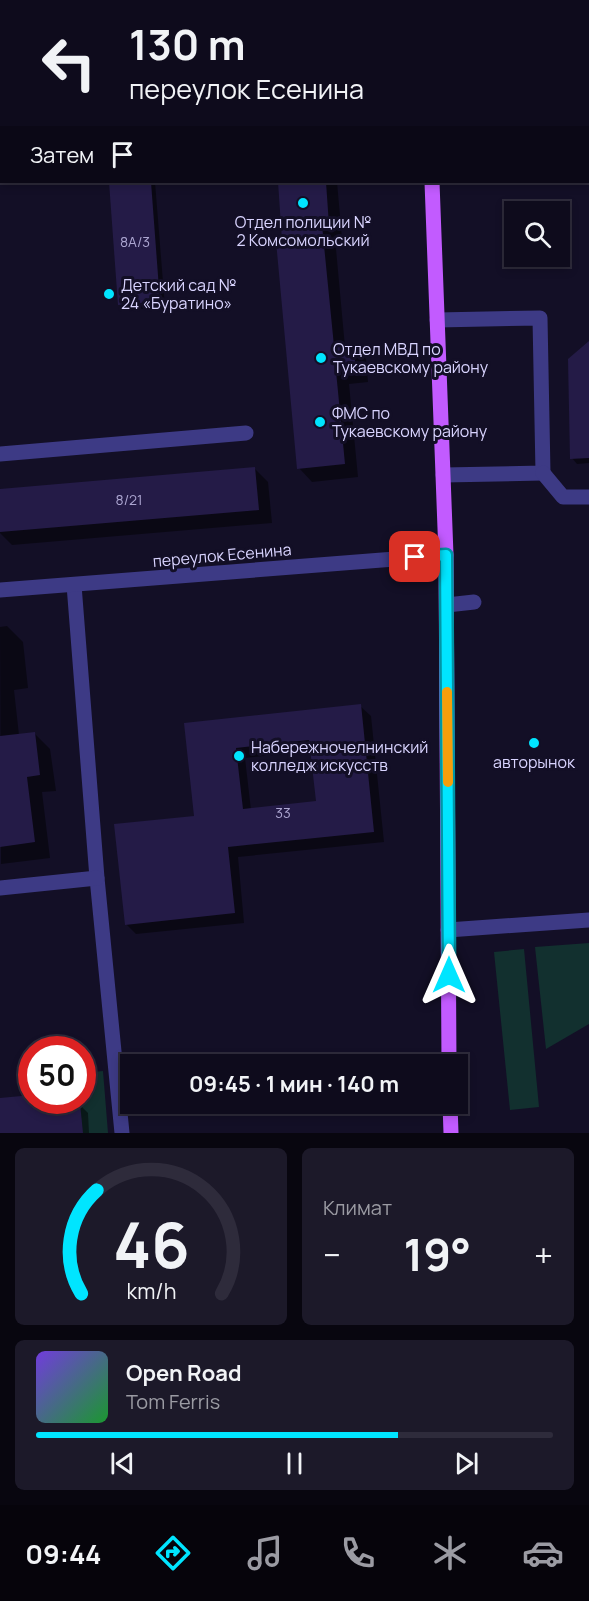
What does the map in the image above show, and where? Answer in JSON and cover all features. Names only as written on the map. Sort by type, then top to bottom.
[{"type":"main road","points":[[432,183],[447,605],[449,1054]]},
{"type":"main road","points":[[450,1114],[451,1133]]},
{"type":"street","points":[[437,320],[540,318],[543,472],[563,497],[589,497]]},
{"type":"street","points":[[0,454],[246,433]]},
{"type":"street","points":[[443,475],[543,472]]},
{"type":"street","name":"переулок Есенина","points":[[0,590],[446,555]]},
{"type":"street","points":[[74,585],[97,878],[122,1133]]},
{"type":"street","points":[[447,605],[474,602]]},
{"type":"street","points":[[0,888],[97,878]]},
{"type":"street","points":[[448,930],[589,920]]},
{"type":"green space","points":[[589,943],[589,1024],[546,1049],[535,947]]},
{"type":"green space","points":[[524,949],[539,1107],[510,1110],[494,952]]},
{"type":"green space","points":[[103,1071],[108,1133],[83,1133],[51,1114],[96,1114],[96,1072]]},
{"type":"building","points":[[109,183],[151,183],[160,302],[118,305]]},
{"type":"building","name":"Отдел МВД по Тукаевскому району","points":[[278,183],[326,183],[329,225],[322,225],[334,346],[353,344],[356,369],[336,371],[345,464],[297,469],[276,241],[282,240]]},
{"type":"building","points":[[589,341],[589,458],[570,459],[568,359]]},
{"type":"building","points":[[255,467],[259,510],[0,532],[0,489]]},
{"type":"building","points":[[361,704],[374,832],[228,847],[235,913],[125,925],[114,824],[194,816],[184,723]],"holes":[[[309,740],[316,801],[243,809],[236,748]]]},
{"type":"building","points":[[35,732],[40,775],[27,777],[35,842],[0,847],[0,736]]},
{"type":"building","points":[[18,1096],[18,1114],[81,1114],[83,1133],[0,1133],[0,1098]]},
{"type":"slow traffic","points":[[447,692],[448,782]]},
{"type":"place","name":"Отдел полиции № 2 Комсомольский","points":[[303,203]]},
{"type":"place","name":"Детский сад № 24 «Буратино»","points":[[109,294]]},
{"type":"place","name":"Отдел МВД по Тукаевскому району","points":[[321,358]]},
{"type":"place","name":"ФМС по Тукаевскому району","points":[[320,422]]},
{"type":"place","name":"авторынок","points":[[534,743]]},
{"type":"place","name":"Набережночелнинский колледж искусств","points":[[239,756]]},
{"type":"route","points":[[415,557],[446,555],[449,975]]}]
